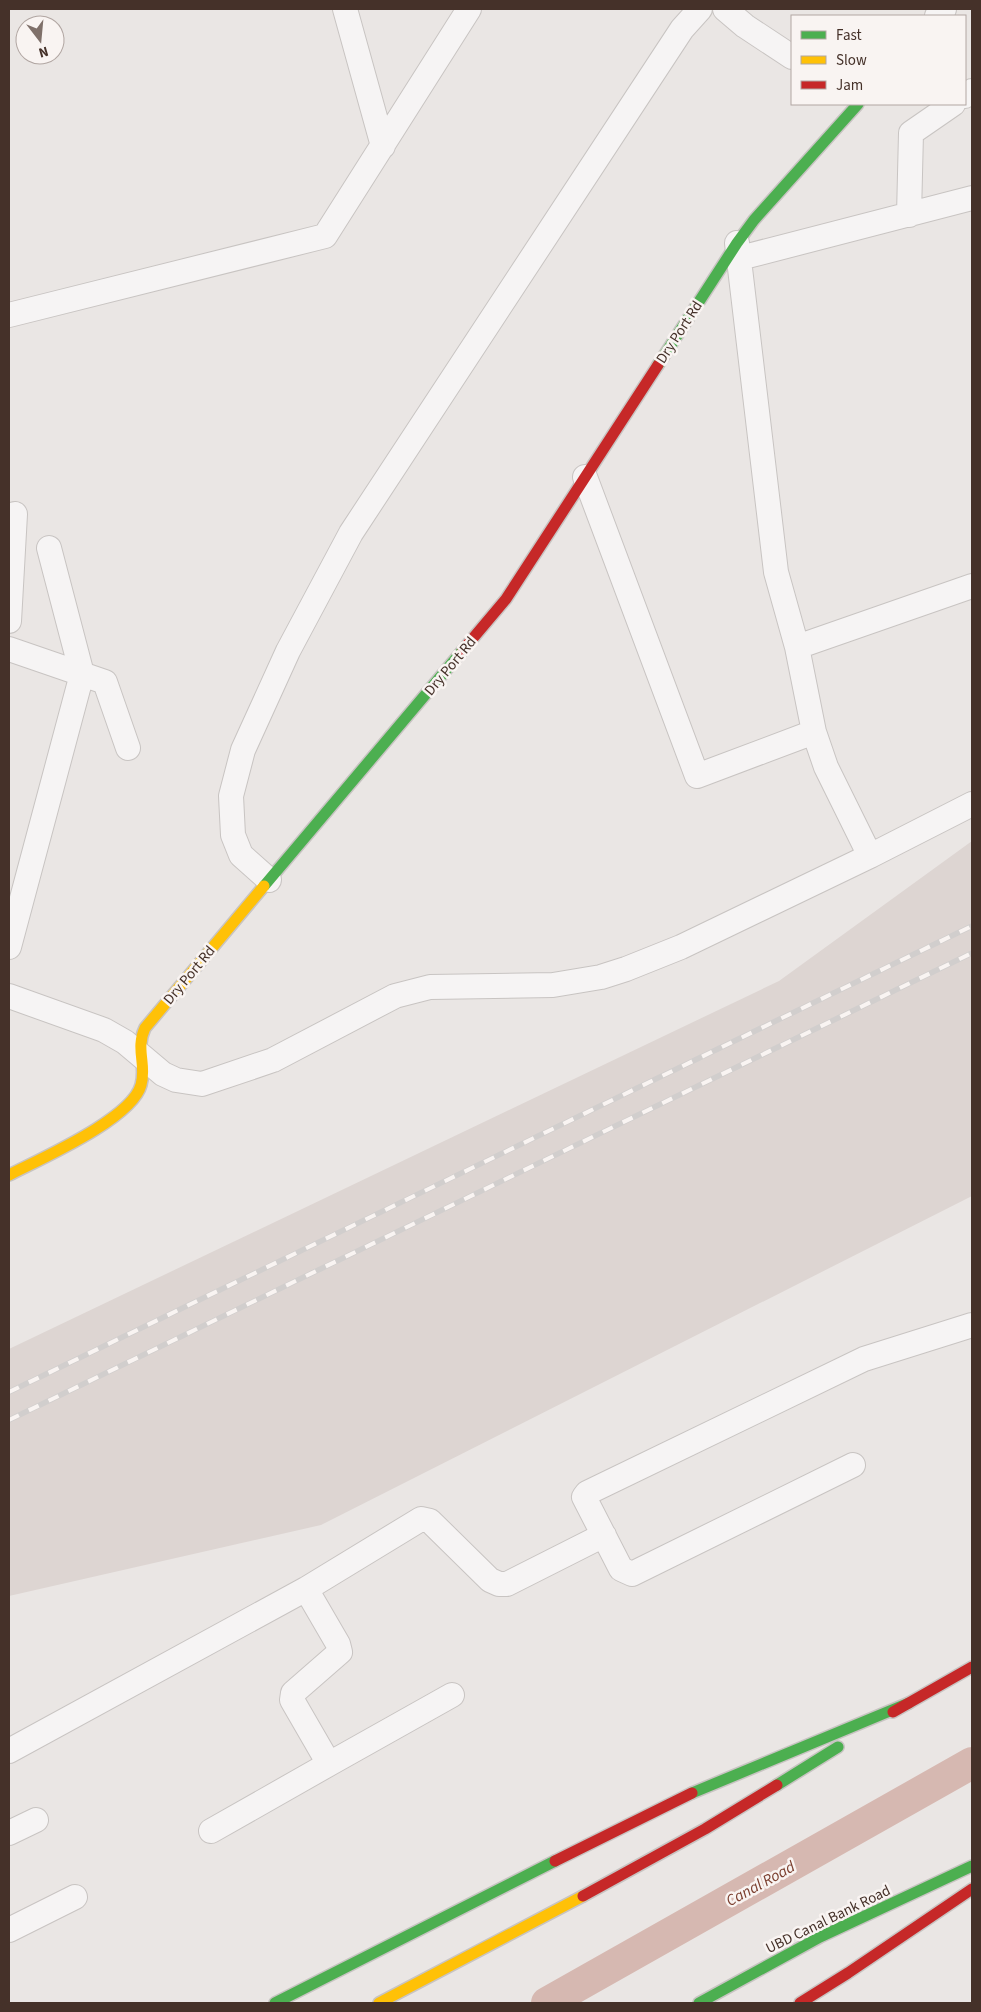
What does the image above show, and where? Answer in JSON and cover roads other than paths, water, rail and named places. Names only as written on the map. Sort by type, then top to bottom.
[{"type":"main road","name":"Dry Port Rd","points":[[9,1175],[107,1122],[137,1097],[143,1077],[139,1053],[140,1035],[145,1028],[506,599],[585,476],[738,250],[754,220],[855,105]]},
{"type":"main road","points":[[379,2003],[637,1868],[705,1829],[909,1702],[972,1667]]},
{"type":"main road","points":[[275,2003],[674,1800],[909,1702]]},
{"type":"main road","name":"UBD Canal Bank Road","points":[[699,2003],[820,1937],[972,1866]]},
{"type":"main road","points":[[800,2003],[848,1974],[972,1889]]},
{"type":"street","points":[[345,9],[383,146]]},
{"type":"street","points":[[9,315],[325,236],[469,9]]},
{"type":"street","points":[[269,880],[241,854],[233,835],[231,796],[243,750],[288,651],[351,533],[682,29],[700,9]]},
{"type":"street","points":[[725,9],[745,26],[791,56]]},
{"type":"street","points":[[909,215],[911,133],[952,105]]},
{"type":"street","points":[[870,856],[826,767],[814,732],[797,646],[776,572],[738,250],[909,215],[972,198]]},
{"type":"street","points":[[585,476],[697,776],[814,732]]},
{"type":"street","points":[[9,621],[15,514]]},
{"type":"street","points":[[9,947],[82,674],[49,548]]},
{"type":"street","points":[[797,646],[972,586]]},
{"type":"street","points":[[9,649],[105,682],[128,748]]},
{"type":"street","points":[[9,996],[104,1030],[125,1042],[162,1074],[186,1083],[202,1084],[274,1060],[396,996],[414,990],[430,987],[553,985],[601,977],[650,961],[870,856],[972,804]]},
{"type":"street","points":[[853,1465],[632,1574],[621,1568],[584,1497],[587,1492],[860,1361],[972,1325]]},
{"type":"street","points":[[9,1751],[306,1589],[421,1519],[430,1521],[490,1580],[499,1584],[507,1584],[604,1535]]},
{"type":"street","points":[[306,1589],[338,1644],[340,1652],[293,1692],[292,1700],[329,1764]]},
{"type":"street","points":[[211,1832],[452,1695]]},
{"type":"street","points":[[9,1833],[36,1820]]},
{"type":"street","points":[[9,1930],[75,1897]]},
{"type":"waterway","name":"Canal Road","points":[[547,2003],[972,1763]]},
{"type":"railway","points":[[9,1392],[972,926]]},
{"type":"railway","points":[[9,1420],[972,953]]}]
